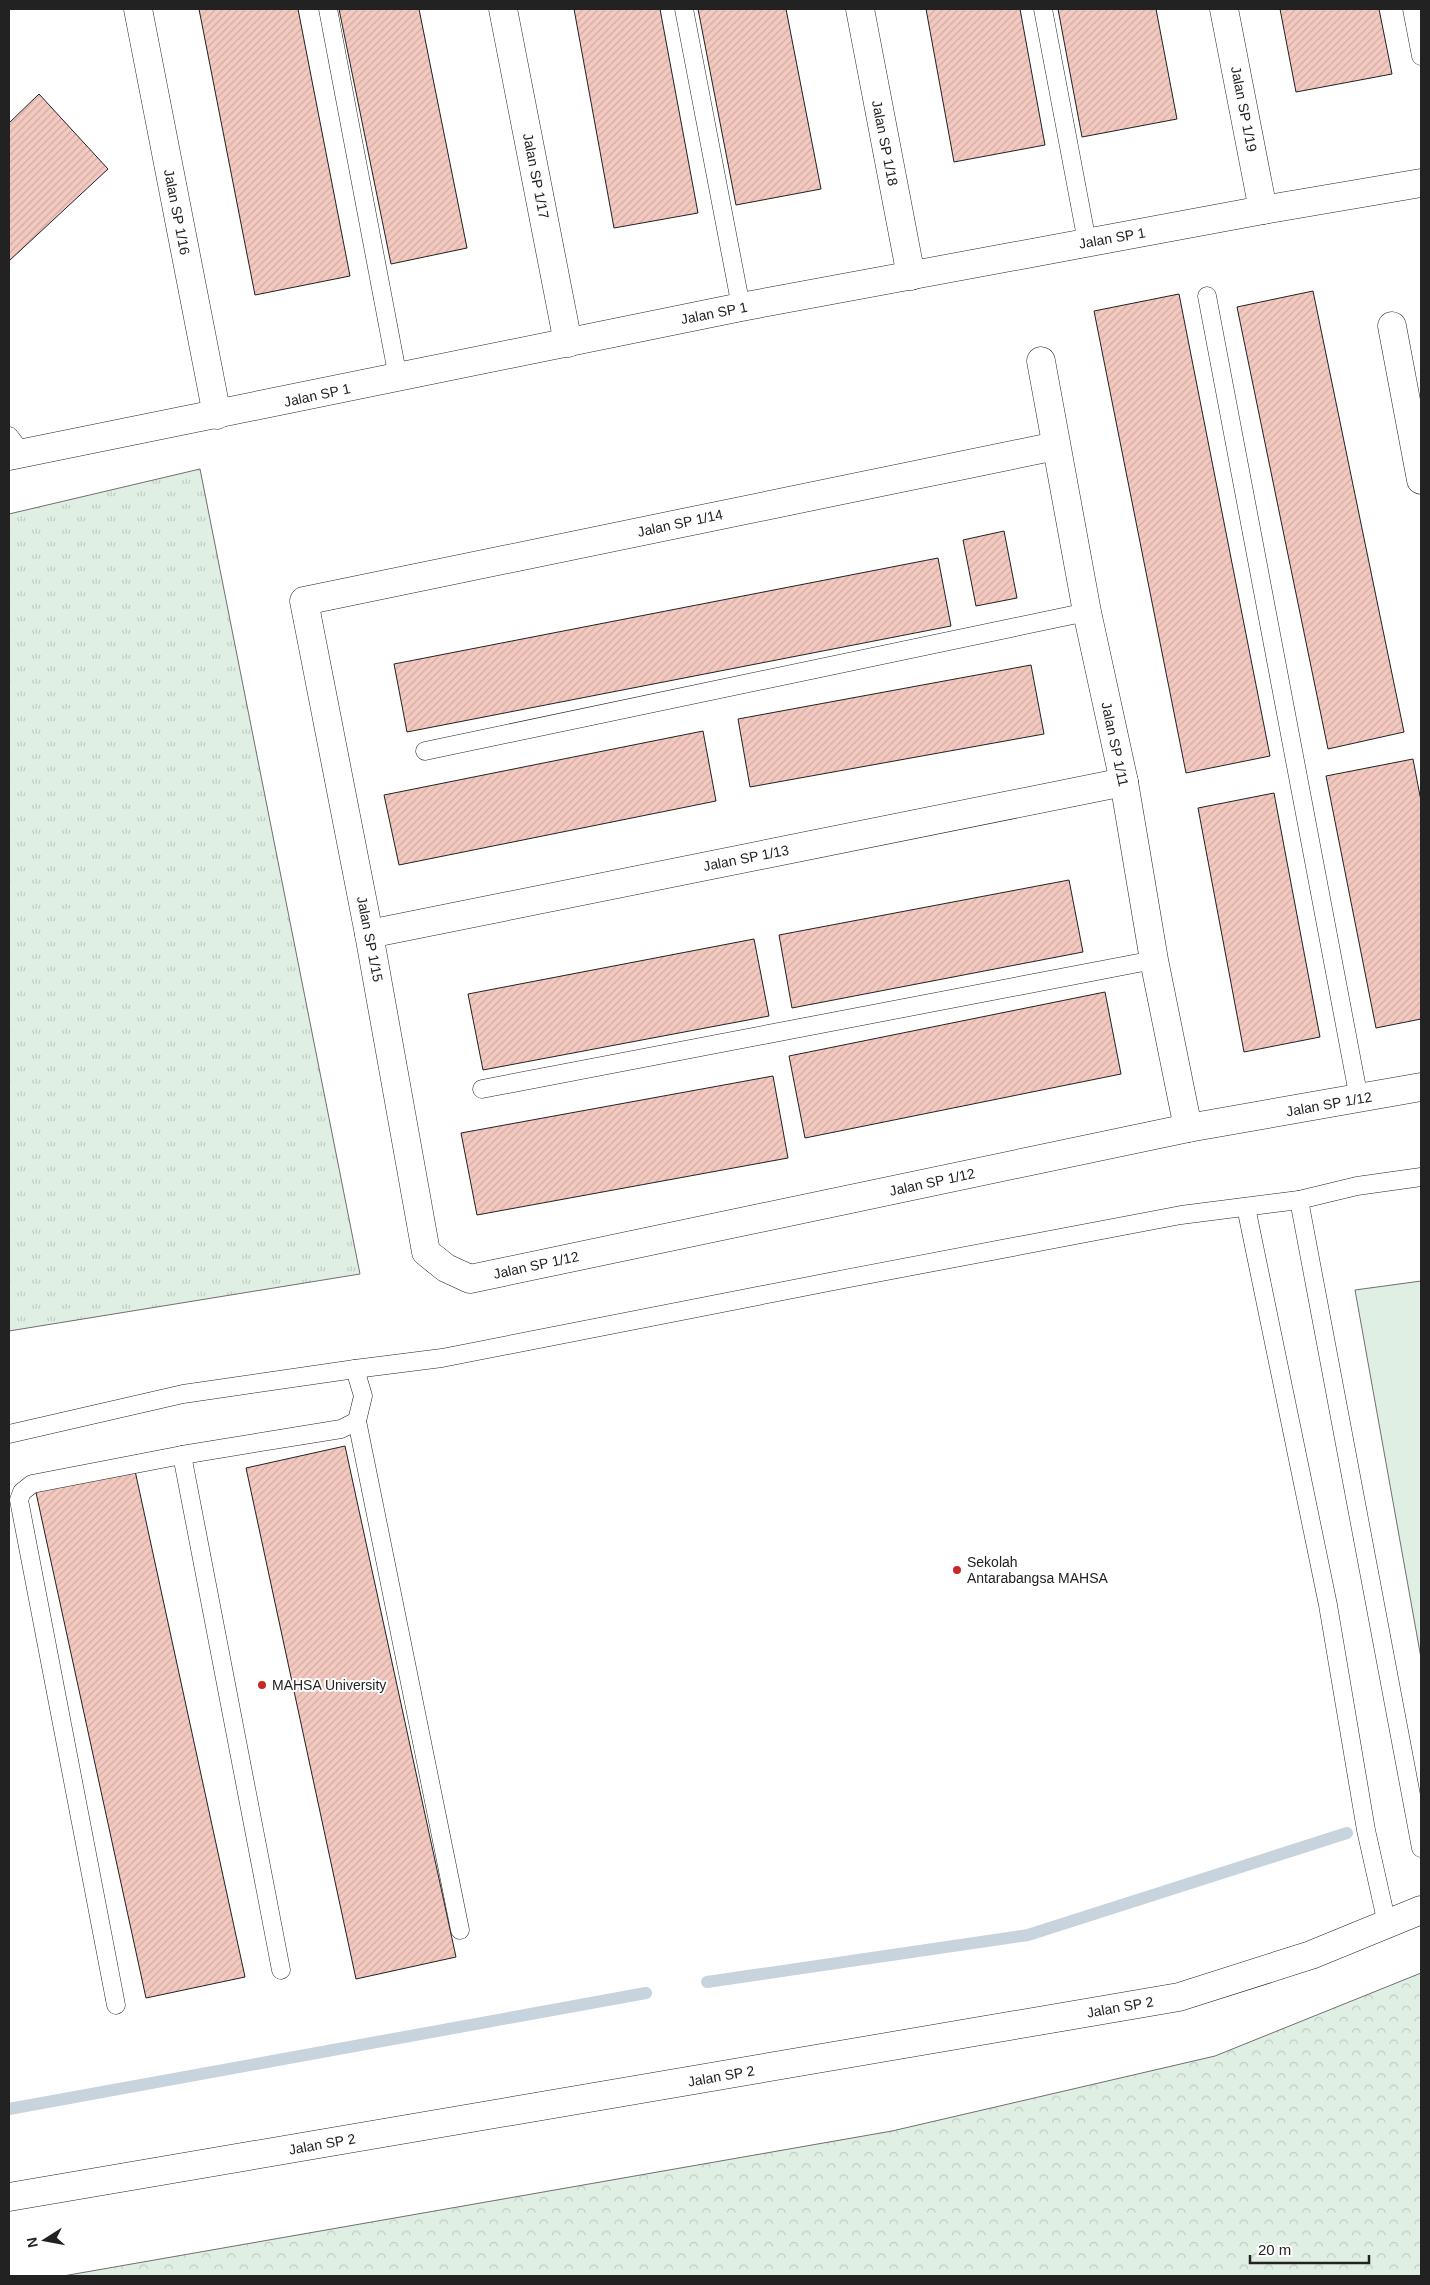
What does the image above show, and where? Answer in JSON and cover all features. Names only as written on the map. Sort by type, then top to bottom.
[{"type":"street","name":"Jalan SP 1/16","points":[[138,9],[217,415]]},
{"type":"street","name":"Jalan SP 1/17","points":[[503,9],[568,343]]},
{"type":"street","name":"Jalan SP 1/18","points":[[860,9],[911,276]]},
{"type":"street","name":"Jalan SP 1/19","points":[[1224,9],[1264,210]]},
{"type":"street","name":"Jalan SP 1","points":[[14,449],[217,415],[741,307],[1087,242],[1421,183]]},
{"type":"street","points":[[1392,326],[1421,480]]},
{"type":"street","name":"Jalan SP 1/11","points":[[1041,361],[1087,612],[1124,782],[1154,960],[1188,1128]]},
{"type":"street","name":"Jalan SP 1/14","points":[[304,601],[1056,446]]},
{"type":"street","name":"Jalan SP 1/15","points":[[304,601],[369,934],[426,1252],[446,1268]]},
{"type":"street","name":"Jalan SP 1/13","points":[[369,934],[1124,782]]},
{"type":"street","name":"Jalan SP 1/12","points":[[446,1268],[470,1279],[1188,1128],[1421,1087]]},
{"type":"street","name":"Jalan SP 2","points":[[9,2198],[1179,1997],[1312,1955],[1421,1910]]},
{"type":"lane","points":[[328,9],[398,378]]},
{"type":"lane","points":[[684,9],[741,307]]},
{"type":"lane","points":[[1043,9],[1087,242]]},
{"type":"lane","points":[[1412,9],[1421,56]]},
{"type":"lane","points":[[1207,296],[1359,1099]]},
{"type":"lane","points":[[425,751],[1087,612]]},
{"type":"lane","points":[[482,1089],[1154,960]]},
{"type":"lane","points":[[9,1434],[183,1394],[354,1368],[442,1358],[1181,1215],[1299,1200],[1357,1186],[1421,1177]]},
{"type":"lane","points":[[1299,1200],[1421,1848]]},
{"type":"lane","points":[[1246,1207],[1328,1605],[1366,1830],[1386,1924]]},
{"type":"lane","points":[[354,1368],[363,1396],[357,1421],[460,1930]]},
{"type":"lane","points":[[116,2004],[19,1500],[22,1492],[32,1484],[182,1455],[341,1429],[357,1421]]},
{"type":"lane","points":[[182,1455],[281,1970]]},
{"type":"green space","points":[[200,469],[360,1274],[9,1331],[9,514]]},
{"type":"green space","points":[[1421,1281],[1421,1658],[1355,1290]]},
{"type":"green space","points":[[1421,1973],[1421,2276],[63,2276],[892,2131],[1215,2056]]},
{"type":"building","points":[[199,9],[298,9],[350,276],[255,295]]},
{"type":"building","points":[[339,9],[419,9],[467,248],[391,264]]},
{"type":"building","points":[[574,9],[660,9],[698,213],[614,228]]},
{"type":"building","points":[[698,9],[786,9],[821,189],[736,205]]},
{"type":"building","points":[[926,9],[1020,9],[1045,145],[954,162]]},
{"type":"building","points":[[1058,9],[1156,9],[1177,119],[1082,137]]},
{"type":"building","points":[[1280,9],[1379,9],[1392,74],[1296,92]]},
{"type":"building","points":[[39,94],[108,169],[9,261],[9,123]]},
{"type":"building","points":[[1313,291],[1404,732],[1328,749],[1237,307]]},
{"type":"building","points":[[1179,294],[1270,756],[1186,773],[1094,311]]},
{"type":"building","points":[[1004,531],[1017,598],[976,606],[963,540]]},
{"type":"building","points":[[938,558],[951,626],[407,732],[394,664]]},
{"type":"building","points":[[1031,665],[1044,734],[750,787],[738,719]]},
{"type":"building","points":[[703,731],[716,801],[399,865],[384,795]]},
{"type":"building","points":[[1413,759],[1421,801],[1421,1019],[1376,1028],[1326,776]]},
{"type":"building","points":[[1274,793],[1320,1037],[1244,1052],[1198,808]]},
{"type":"building","points":[[1069,880],[1083,952],[792,1008],[779,935]]},
{"type":"building","points":[[754,939],[769,1016],[483,1070],[468,994]]},
{"type":"building","points":[[1105,992],[1121,1074],[805,1138],[789,1056]]},
{"type":"building","points":[[773,1076],[788,1158],[477,1215],[461,1133]]},
{"type":"building","points":[[345,1446],[456,1957],[356,1979],[246,1468]]},
{"type":"building","points":[[134,1466],[245,1977],[146,1998],[35,1488]]},
{"type":"waterway","points":[[707,1982],[1028,1935],[1347,1833]]},
{"type":"waterway","points":[[9,2109],[646,1993]]},
{"type":"place","name":"Sekolah Antarabangsa MAHSA","points":[[957,1570]]},
{"type":"place","name":"MAHSA University","points":[[262,1685]]}]
